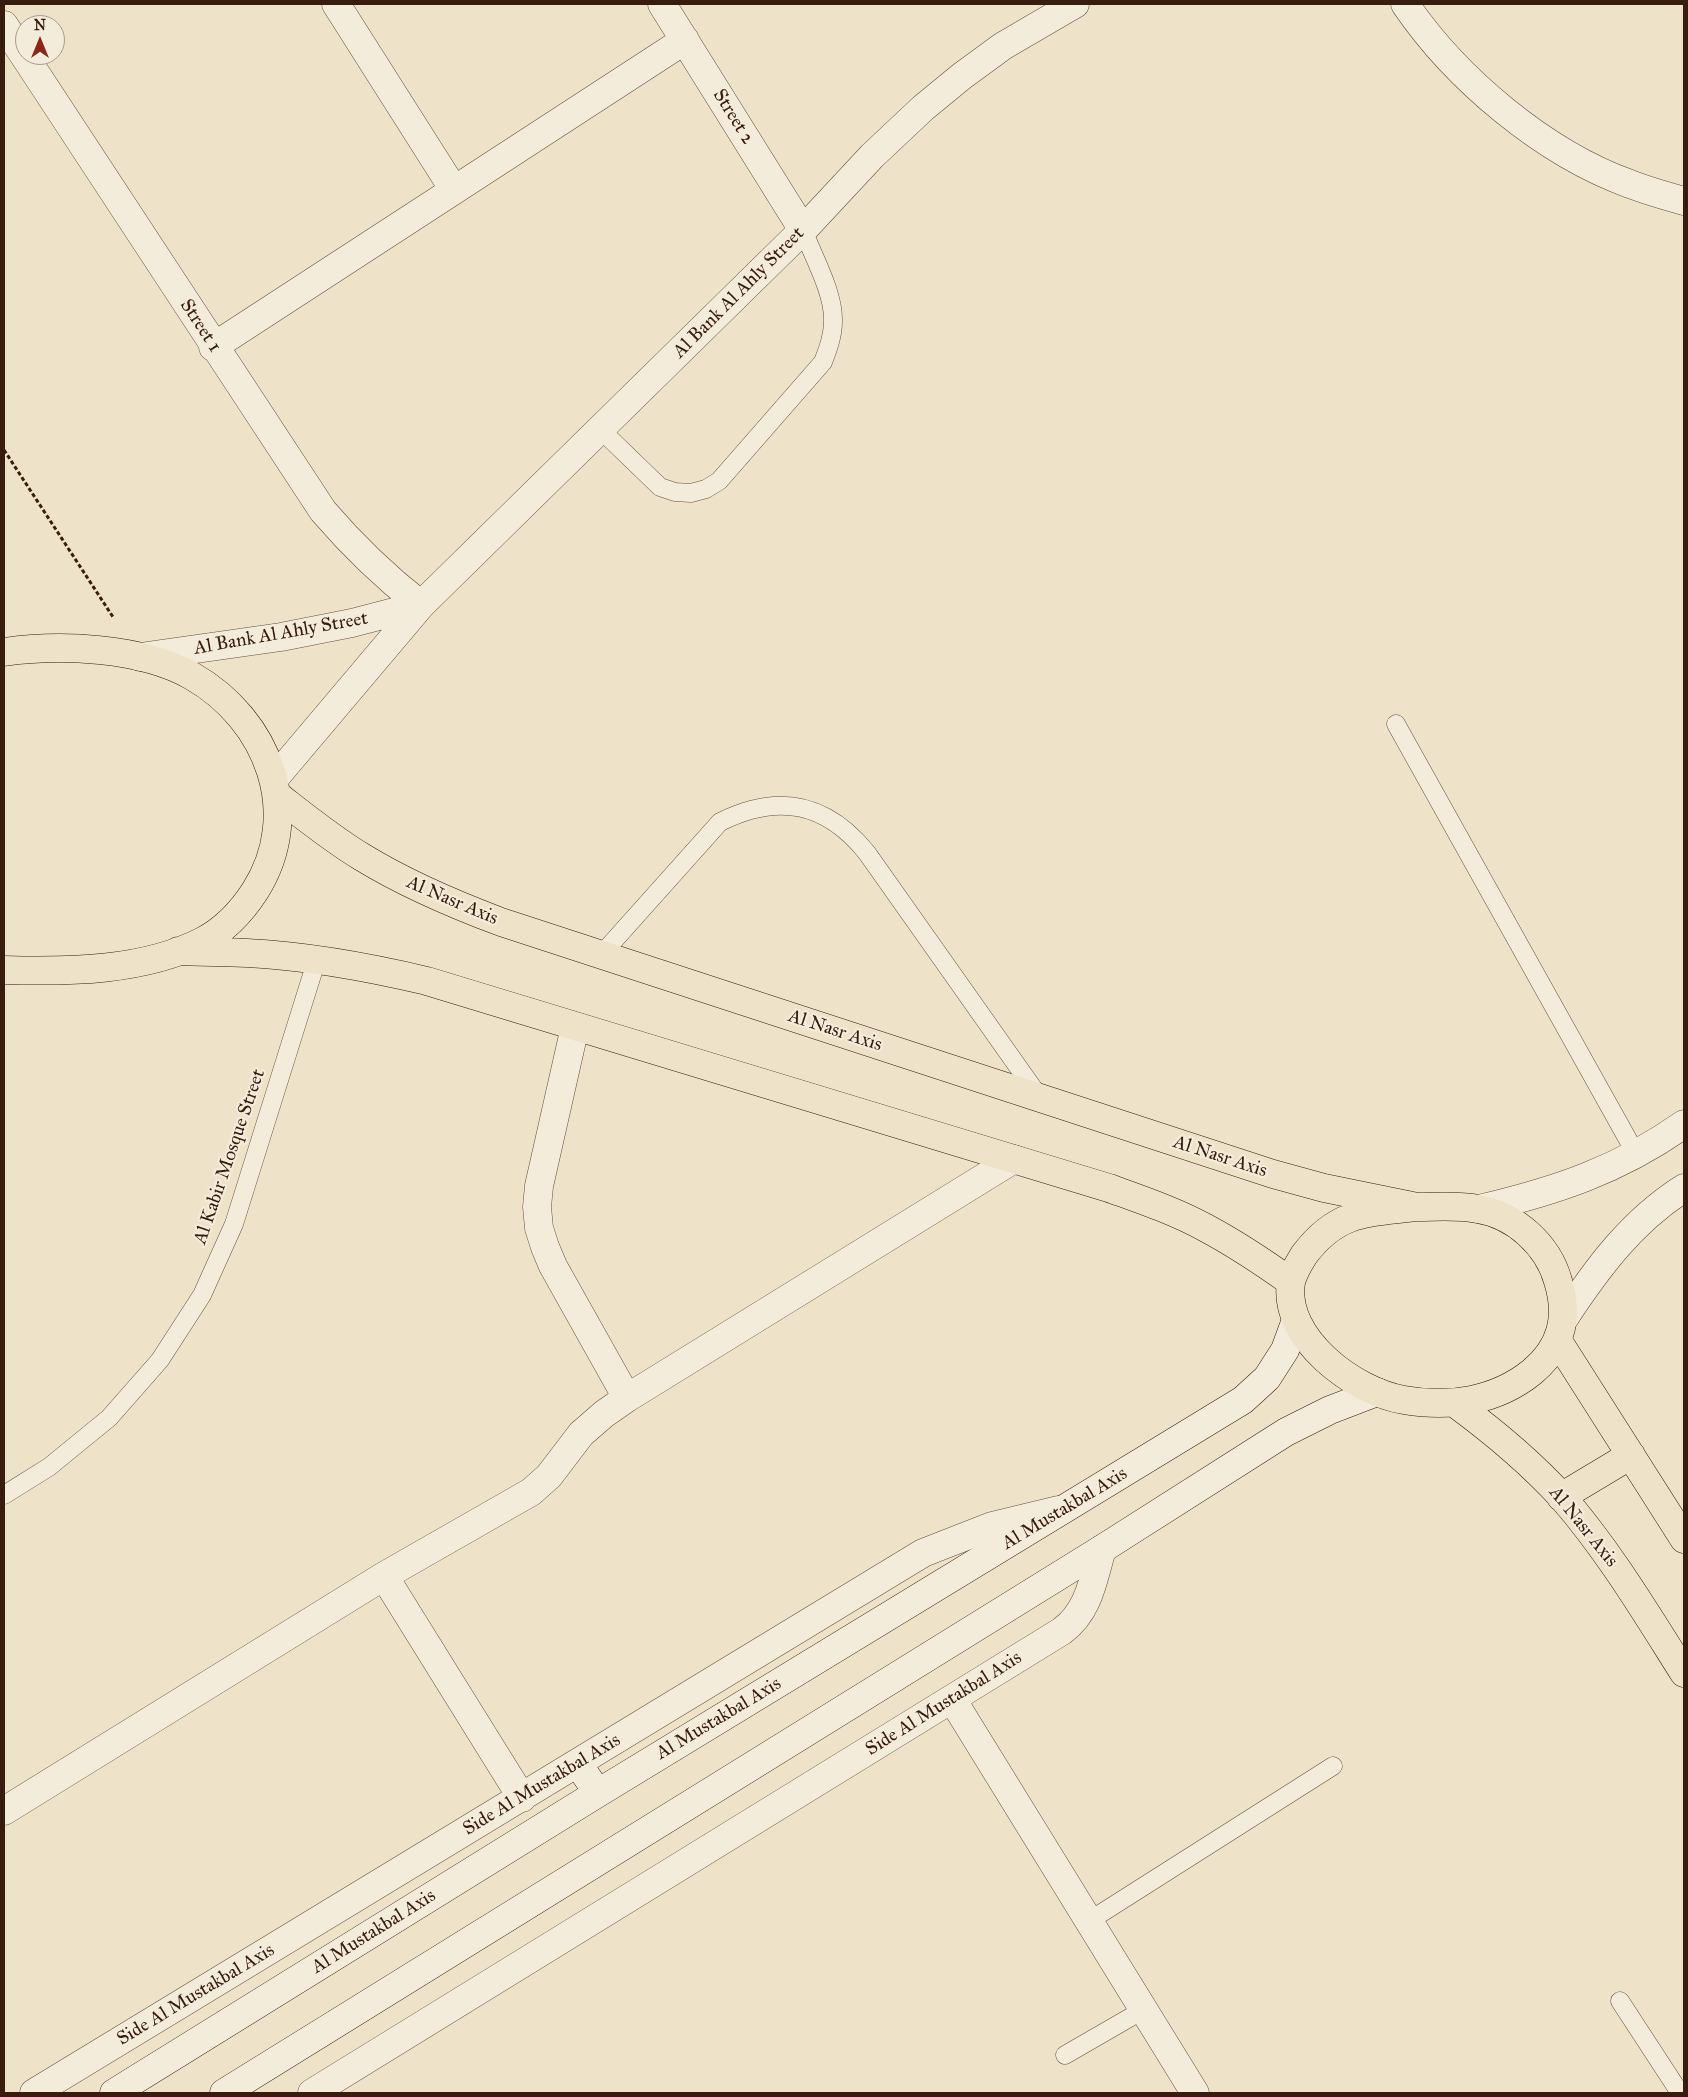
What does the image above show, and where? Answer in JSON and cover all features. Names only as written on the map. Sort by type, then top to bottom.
[{"type":"highway","points":[[4,634],[39,648]]},
{"type":"highway","points":[[4,652],[39,648],[98,651],[140,657],[166,664],[191,675],[214,690],[234,709],[251,730],[264,754],[276,787],[278,824],[274,852],[263,878],[248,902],[228,923],[205,940],[178,951],[130,964],[81,970],[4,970]]},
{"type":"highway","name":"Al Nasr Axis","points":[[276,787],[319,828],[354,852],[406,882],[453,904],[485,916],[1273,1174],[1324,1188],[1417,1207]]},
{"type":"highway","points":[[178,951],[248,953],[317,960],[372,968],[427,981],[1109,1188],[1158,1205],[1204,1227],[1249,1252],[1291,1282]]},
{"type":"highway","points":[[1417,1207],[1479,1209],[1503,1217],[1524,1230],[1542,1248],[1555,1270],[1562,1295],[1561,1330],[1542,1363],[1524,1379],[1503,1391],[1456,1404],[1429,1404],[1403,1400],[1377,1392],[1352,1379],[1330,1363],[1311,1343],[1296,1320],[1291,1282],[1298,1265],[1310,1246],[1320,1236],[1351,1217],[1417,1207]]},
{"type":"highway","points":[[1561,1330],[1631,1455],[1684,1539]]},
{"type":"highway","name":"Al Nasr Axis","points":[[1456,1404],[1511,1447],[1561,1497],[1604,1551],[1684,1673]]},
{"type":"highway","points":[[1561,1497],[1631,1455]]},
{"type":"street","points":[[336,4],[454,190]]},
{"type":"street","name":"Street 2","points":[[662,4],[803,230]]},
{"type":"street","points":[[1405,4],[1449,60],[1489,98],[1532,132],[1579,161],[1629,184],[1684,202]]},
{"type":"street","name":"Al Bank Al Ahly Street","points":[[276,787],[421,605],[803,230],[872,156],[923,108],[1004,46],[1061,7]]},
{"type":"street","name":"Street 1","points":[[4,25],[323,511],[352,545],[385,577],[421,605]]},
{"type":"street","points":[[214,347],[685,40]]},
{"type":"street","name":"Al Bank Al Ahly Street","points":[[140,657],[281,637],[352,623],[421,605]]},
{"type":"street","points":[[575,1027],[539,1186],[537,1207],[539,1228],[553,1266],[627,1398]]},
{"type":"street","points":[[1479,1209],[1529,1197],[1577,1182],[1636,1154],[1684,1124]]},
{"type":"street","points":[[4,1811],[384,1576],[531,1492],[549,1476],[581,1434],[604,1414],[627,1398],[1014,1159]]},
{"type":"street","points":[[1561,1330],[1600,1264],[1648,1214],[1684,1188]]},
{"type":"street","name":"Al Mustakbal Axis","points":[[114,2093],[598,1793],[1243,1400],[1267,1378],[1284,1350],[1296,1320]]},
{"type":"street","points":[[224,2093],[1102,1549],[1286,1432],[1330,1410],[1377,1392]]},
{"type":"street","name":"Side Al Mustakbal Axis","points":[[34,2093],[923,1553],[992,1526],[1064,1509]]},
{"type":"street","name":"Side Al Mustakbal Axis","points":[[312,2093],[1073,1623],[1087,1600],[1102,1549]]},
{"type":"street","points":[[384,1576],[522,1798]]},
{"type":"street","points":[[952,1699],[1195,2093]]},
{"type":"street","points":[[578,1764],[598,1793]]},
{"type":"lane","points":[[600,429],[660,487],[675,492],[690,493],[706,489],[719,481],[823,362],[830,342],[834,321],[832,305],[803,230]]},
{"type":"lane","points":[[1396,724],[1636,1154]]},
{"type":"lane","points":[[601,955],[720,822],[738,813],[758,807],[779,805],[800,808],[820,814],[838,824],[854,837],[867,853],[1040,1098]]},
{"type":"lane","name":"Al Kabir Mosque Street","points":[[4,1495],[49,1467],[109,1418],[160,1360],[202,1295],[234,1224],[317,960]]},
{"type":"lane","points":[[1088,1921],[1333,1766]]},
{"type":"lane","points":[[1620,2001],[1680,2093]]},
{"type":"lane","points":[[1066,2055],[1143,2010]]},
{"type":"path","points":[[4,450],[140,657]]}]
